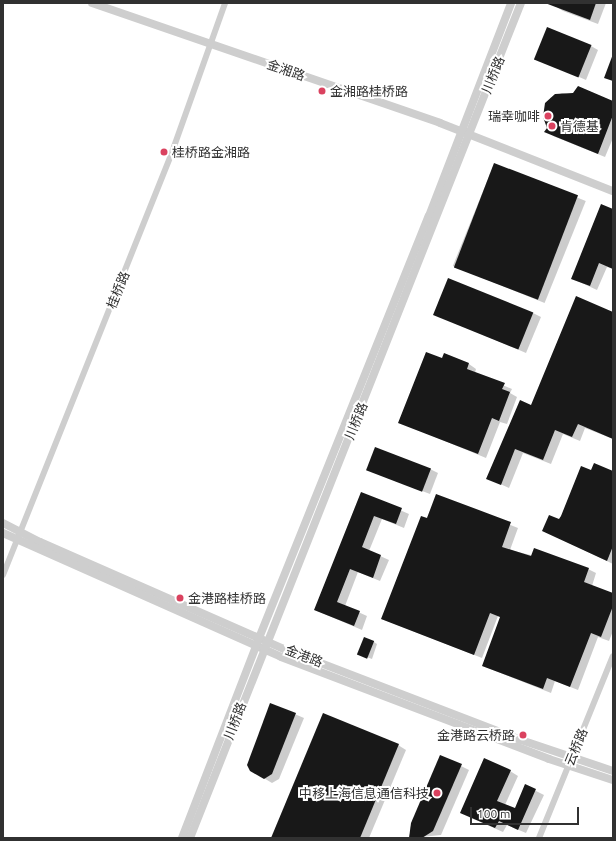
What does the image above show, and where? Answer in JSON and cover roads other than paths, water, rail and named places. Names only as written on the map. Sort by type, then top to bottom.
[{"type":"street","name":"金湘路","points":[[92,3],[210,45],[460,130],[613,191]]},
{"type":"street","name":"桂桥路","points":[[3,575],[171,155],[225,3]]},
{"type":"street","name":"川桥路","points":[[182,838],[259,638],[429,216],[460,130],[511,3]]},
{"type":"street","name":"川桥路","points":[[190,838],[521,3]]},
{"type":"street","name":"金港路","points":[[3,523],[19,537],[264,650],[568,766],[613,780]]},
{"type":"street","name":"金港路","points":[[3,533],[19,537],[259,638],[571,758],[613,771]]},
{"type":"street","name":"云桥路","points":[[539,838],[613,656]]},
{"type":"place","name":"金湘路桂桥路","points":[[322,91]]},
{"type":"place","name":"瑞幸咖啡","points":[[548,116]]},
{"type":"place","name":"肯德基","points":[[552,126]]},
{"type":"place","name":"桂桥路金湘路","points":[[164,152]]},
{"type":"place","name":"金港路桂桥路","points":[[180,598]]},
{"type":"place","name":"金港路云桥路","points":[[523,735]]},
{"type":"place","name":"中移上海信息通信科技","points":[[437,793]]}]
